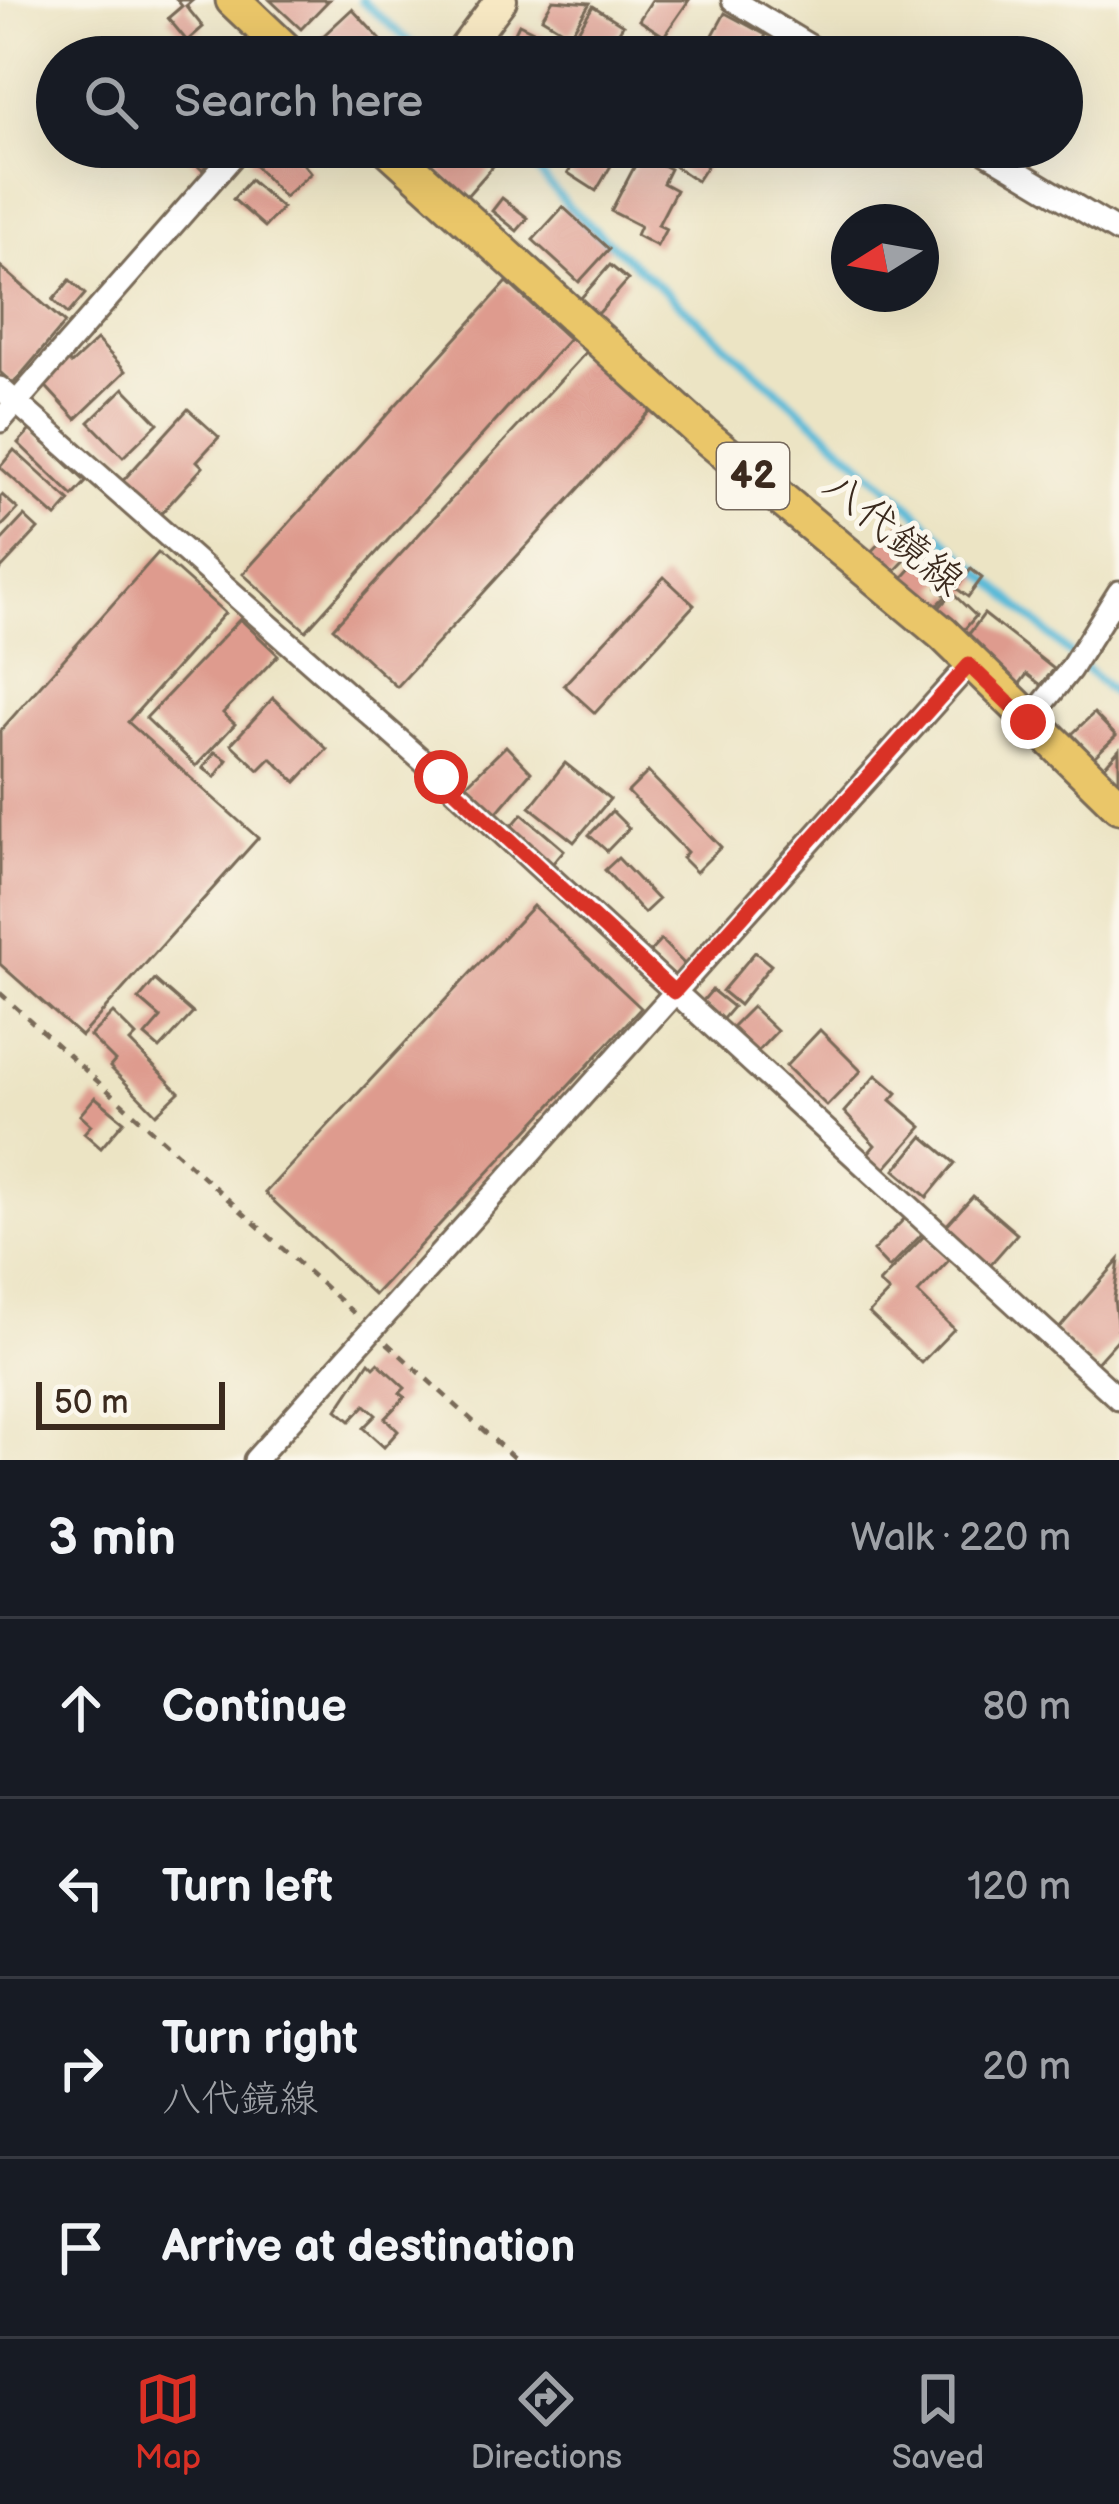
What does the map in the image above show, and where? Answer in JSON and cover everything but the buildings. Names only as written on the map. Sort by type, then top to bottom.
[{"type":"main road","points":[[233,0],[270,36]]},
{"type":"main road","name":"八代鏡線","points":[[410,168],[703,434],[943,634],[969,665],[1119,806]]},
{"type":"street","points":[[474,36],[501,0]]},
{"type":"street","points":[[733,0],[793,36]]},
{"type":"street","points":[[0,421],[8,395],[221,168]]},
{"type":"street","points":[[1012,168],[1119,232]]},
{"type":"street","points":[[8,395],[441,777],[1119,1400]]},
{"type":"street","points":[[1028,722],[1070,670],[1119,592]]},
{"type":"street","points":[[255,1460],[969,665]]},
{"type":"path","points":[[0,994],[516,1460]]},
{"type":"waterway","points":[[361,0],[403,36]]},
{"type":"waterway","points":[[535,168],[568,206],[904,501],[1119,699]]},
{"type":"route","points":[[441,777],[674,992],[969,665],[1028,722]]}]
